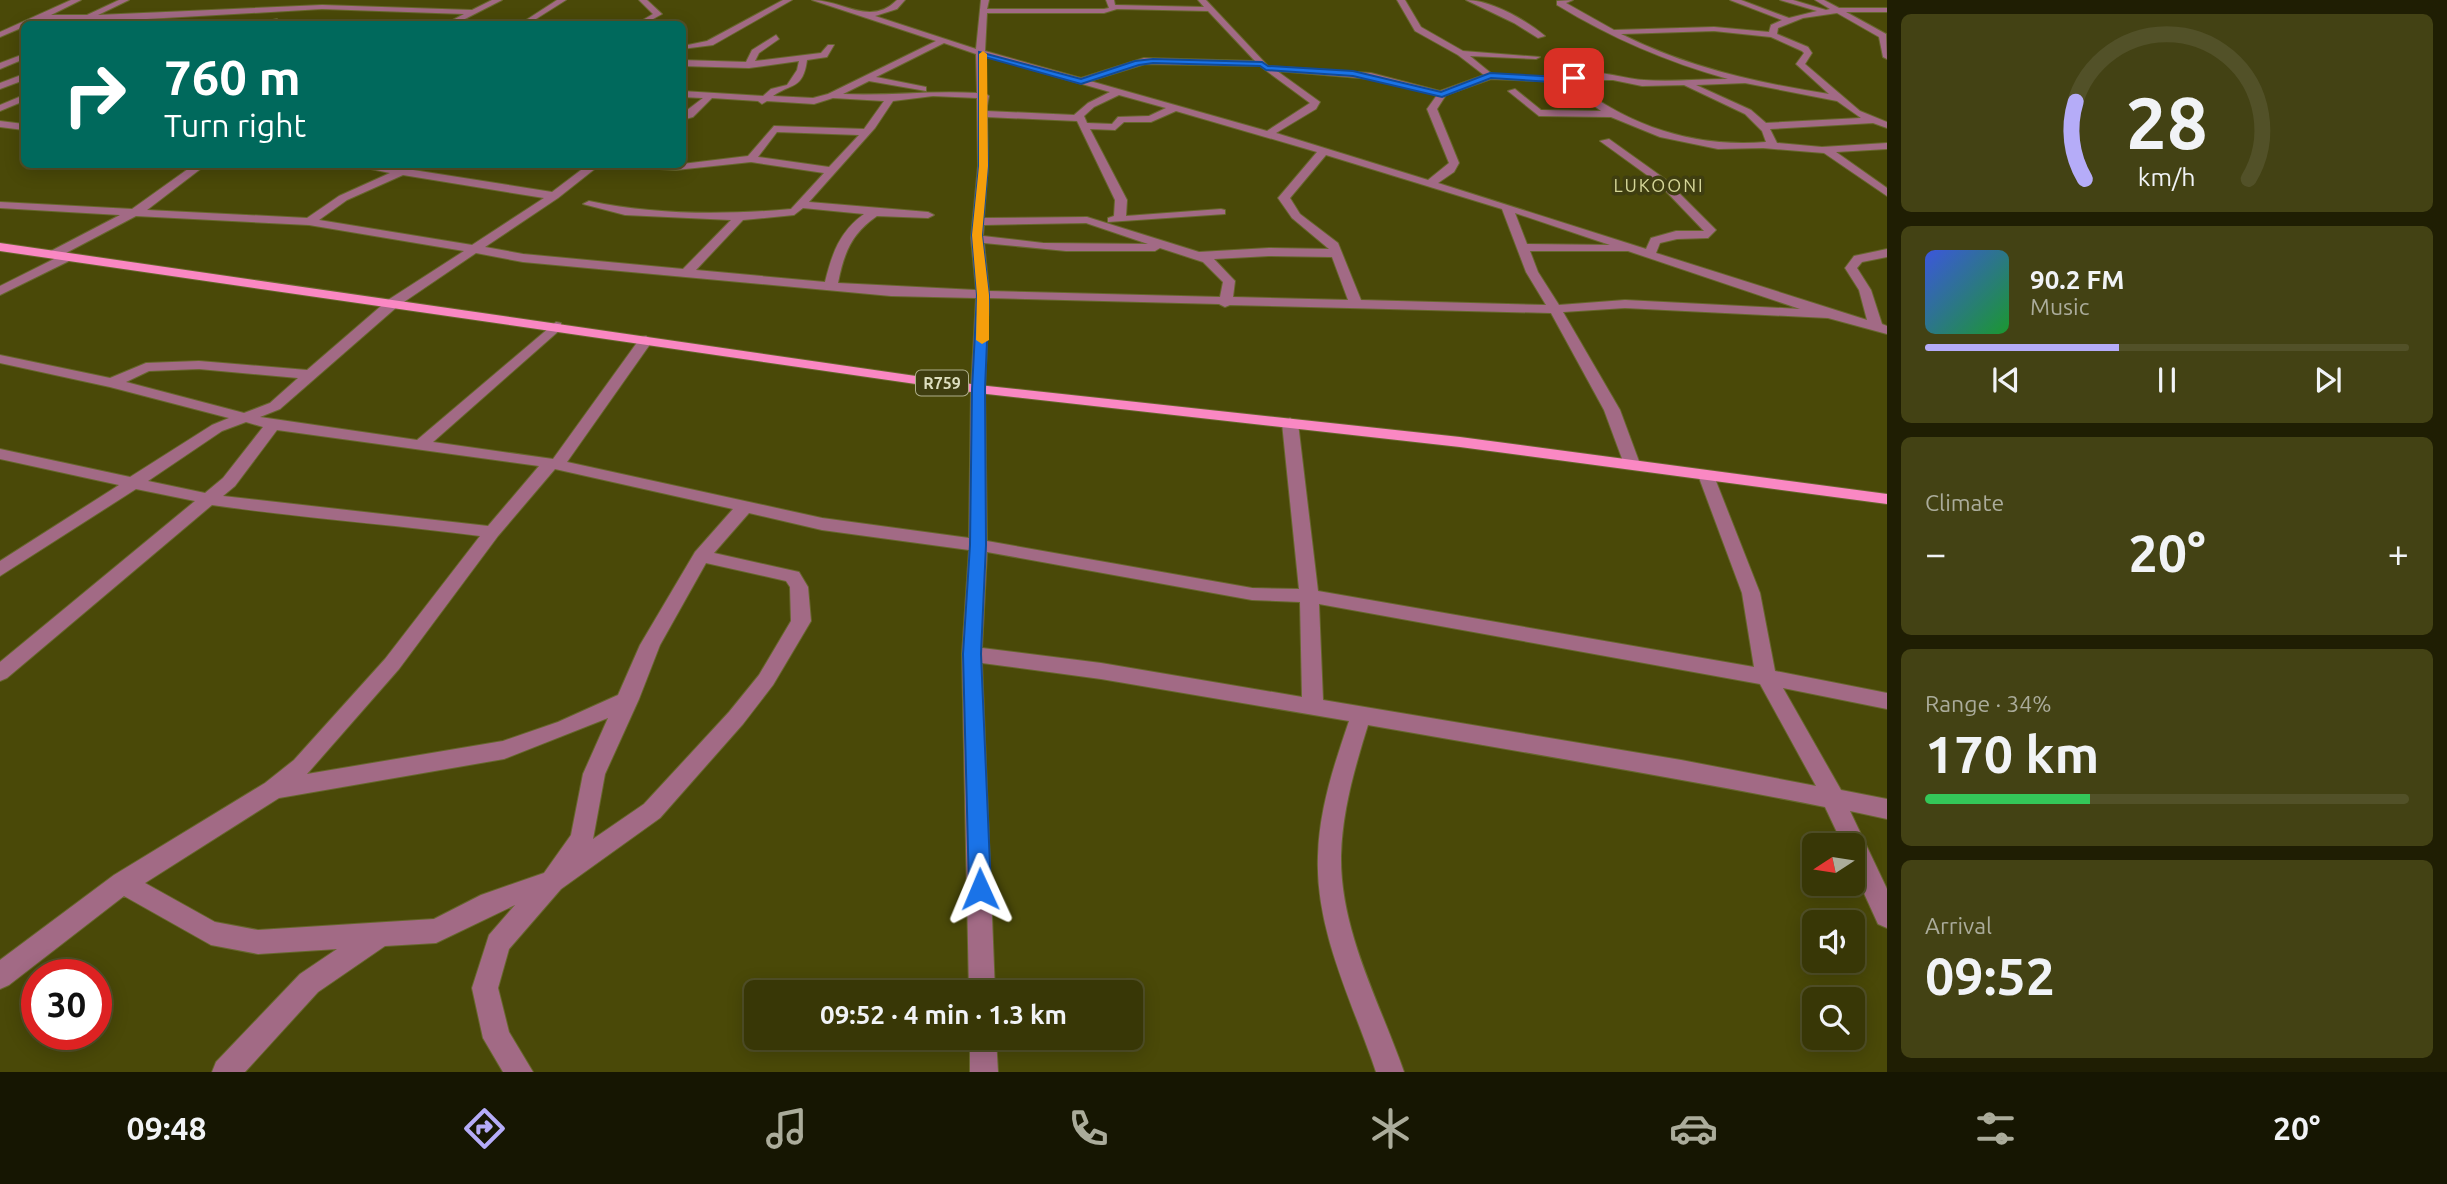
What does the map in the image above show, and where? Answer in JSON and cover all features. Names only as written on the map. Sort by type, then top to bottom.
[{"type":"main road","name":"R759","points":[[0,247],[978,389],[1632,464],[1887,499]]},
{"type":"street","points":[[11,20],[32,21],[77,0]]},
{"type":"street","points":[[81,21],[125,0]]},
{"type":"street","points":[[212,21],[222,13],[250,0]]},
{"type":"street","points":[[388,21],[412,0]]},
{"type":"street","points":[[455,21],[498,0]]},
{"type":"street","points":[[529,21],[562,0]]},
{"type":"street","points":[[643,0],[658,14],[645,21]]},
{"type":"street","points":[[686,46],[710,43],[788,0]]},
{"type":"street","points":[[869,16],[894,7],[901,0]]},
{"type":"street","points":[[1202,0],[1264,66],[1313,99],[1317,105],[1268,134]]},
{"type":"street","points":[[1401,0],[1418,29],[1461,53],[1490,75]]},
{"type":"street","points":[[1470,0],[1517,21],[1541,36]]},
{"type":"street","points":[[1569,0],[1560,3],[1613,32],[1676,60],[1742,81],[1838,98]]},
{"type":"street","points":[[1734,0],[1788,20]]},
{"type":"street","points":[[1784,0],[1830,11]]},
{"type":"street","points":[[1819,0],[1842,10],[1883,36],[1887,57]]},
{"type":"street","points":[[1879,0],[1887,2]]},
{"type":"street","points":[[815,2],[869,16],[982,53],[1268,134],[1507,207],[1875,327]]},
{"type":"street","points":[[982,980],[972,654],[978,545],[978,389],[983,295],[977,238],[983,166],[984,6],[1104,11],[1112,4],[1209,9]]},
{"type":"street","points":[[45,17],[84,19],[322,7],[476,12]]},
{"type":"street","points":[[1773,35],[1773,27],[1788,20],[1830,11],[1887,10]]},
{"type":"street","points":[[0,36],[21,26]]},
{"type":"street","points":[[1613,32],[1714,29],[1773,35],[1805,49],[1808,52],[1800,64],[1802,68],[1819,78],[1838,98],[1872,120],[1887,125]]},
{"type":"street","points":[[0,36],[21,37]]},
{"type":"street","points":[[749,65],[755,52],[776,37]]},
{"type":"street","points":[[835,96],[914,52],[946,40]]},
{"type":"street","points":[[686,63],[749,65],[803,60],[824,55],[831,47]]},
{"type":"street","points":[[1461,53],[1536,57]]},
{"type":"street","points":[[0,57],[21,58]]},
{"type":"street","points":[[0,66],[21,59]]},
{"type":"street","points":[[762,101],[774,91],[790,87],[801,70],[803,60]]},
{"type":"street","points":[[1081,81],[1144,61],[1264,66],[1371,76],[1442,94]]},
{"type":"street","points":[[1429,184],[1450,170],[1454,163],[1432,109],[1442,94],[1490,75],[1567,80],[1612,77],[1638,82],[1742,81]]},
{"type":"street","points":[[0,88],[21,78]]},
{"type":"street","points":[[866,78],[916,86],[933,93]]},
{"type":"street","points":[[1567,80],[1584,95],[1659,135],[1736,146],[1772,144],[1764,126],[1743,108],[1707,95],[1687,83]]},
{"type":"street","points":[[0,88],[21,92]]},
{"type":"street","points":[[1513,91],[1539,113],[1617,114]]},
{"type":"street","points":[[1081,122],[1091,105],[1118,92]]},
{"type":"street","points":[[686,95],[799,103],[835,96],[890,99],[933,93],[984,96]]},
{"type":"street","points":[[686,116],[693,113],[708,98]]},
{"type":"street","points":[[0,108],[21,99]]},
{"type":"street","points":[[589,204],[625,212],[740,217],[794,212],[866,132],[890,99]]},
{"type":"street","points":[[983,114],[1115,127],[1121,119],[1151,119],[1174,108]]},
{"type":"street","points":[[1764,126],[1872,120]]},
{"type":"street","points":[[1081,122],[1121,200],[1121,219]]},
{"type":"street","points":[[0,124],[21,127]]},
{"type":"street","points":[[751,159],[774,129],[866,132]]},
{"type":"street","points":[[1605,141],[1642,165],[1698,215],[1710,230],[1708,233],[1676,235],[1655,241],[1650,253]]},
{"type":"street","points":[[1765,145],[1826,150],[1887,146]]},
{"type":"street","points":[[1826,150],[1887,193]]},
{"type":"street","points":[[1324,151],[1284,198],[1296,216],[1330,242],[1337,253],[1356,305]]},
{"type":"street","points":[[686,166],[751,159],[831,171]]},
{"type":"street","points":[[0,292],[133,214],[196,168]]},
{"type":"street","points":[[376,168],[554,196]]},
{"type":"street","points":[[309,222],[342,198],[408,168]]},
{"type":"street","points":[[0,570],[132,481],[217,428],[275,406],[393,303],[554,196],[591,168]]},
{"type":"street","points":[[1860,173],[1887,178]]},
{"type":"street","points":[[0,205],[309,222],[523,258],[688,271],[891,292],[1111,296],[1225,303],[1554,309],[1625,304],[1829,314]]},
{"type":"street","points":[[803,205],[873,213],[928,215]]},
{"type":"street","points":[[1507,207],[1532,272],[1612,410],[1632,464]]},
{"type":"street","points":[[978,222],[1091,221],[1221,212]]},
{"type":"street","points":[[831,286],[839,248],[846,235],[873,213]]},
{"type":"street","points":[[688,271],[740,217]]},
{"type":"street","points":[[1091,221],[1212,262],[1228,279],[1230,286],[1225,303]]},
{"type":"street","points":[[977,238],[1000,244],[1064,248],[1169,246]]},
{"type":"street","points":[[1522,247],[1593,250],[1634,248]]},
{"type":"street","points":[[1195,257],[1269,252],[1337,253]]},
{"type":"street","points":[[1887,254],[1858,259],[1851,268],[1865,290],[1875,327],[1887,341]]},
{"type":"street","points":[[419,446],[556,326]]},
{"type":"street","points":[[0,976],[123,883],[273,790],[332,736],[444,599],[492,532],[554,464],[646,340]]},
{"type":"street","points":[[0,359],[113,383],[273,425],[554,464],[659,485],[744,508],[822,524],[978,545],[1252,594],[1309,596],[1887,701]]},
{"type":"street","points":[[113,383],[146,367],[199,365],[310,375]]},
{"type":"street","points":[[1290,423],[1309,596],[1313,707]]},
{"type":"street","points":[[0,673],[229,482],[273,425]]},
{"type":"street","points":[[0,454],[208,499],[282,510],[379,517],[492,532]]},
{"type":"street","points":[[1706,475],[1751,593],[1758,622],[1758,642],[1768,678],[1820,770],[1887,916]]},
{"type":"street","points":[[519,1072],[497,1038],[485,988],[498,943],[552,881],[582,838],[594,774],[629,699],[650,645],[701,556],[744,508]]},
{"type":"street","points":[[123,883],[211,933],[258,942],[436,932],[490,903],[552,881],[652,811],[759,690],[801,621],[799,587],[793,576],[701,556]]},
{"type":"street","points":[[972,654],[1101,671],[1887,808]]},
{"type":"street","points":[[273,790],[504,750],[565,728],[629,699]]},
{"type":"street","points":[[1362,715],[1338,793],[1330,865],[1331,884],[1341,930],[1390,1072]]},
{"type":"street","points":[[226,1072],[309,984],[383,933]]},
{"type":"street","points":[[983,1050],[984,1072]]},
{"type":"slow traffic","points":[[982,340],[983,295],[977,235],[978,196],[983,166],[983,54]]},
{"type":"district","name":"LUKOONI","points":[[1659,185]]},
{"type":"route","points":[[980,889],[972,654],[978,545],[978,389],[983,295],[977,235],[978,196],[983,166],[982,53],[1081,81],[1138,62],[1153,61],[1262,64],[1266,68],[1371,76],[1442,94],[1490,75],[1567,80],[1574,78]]}]
